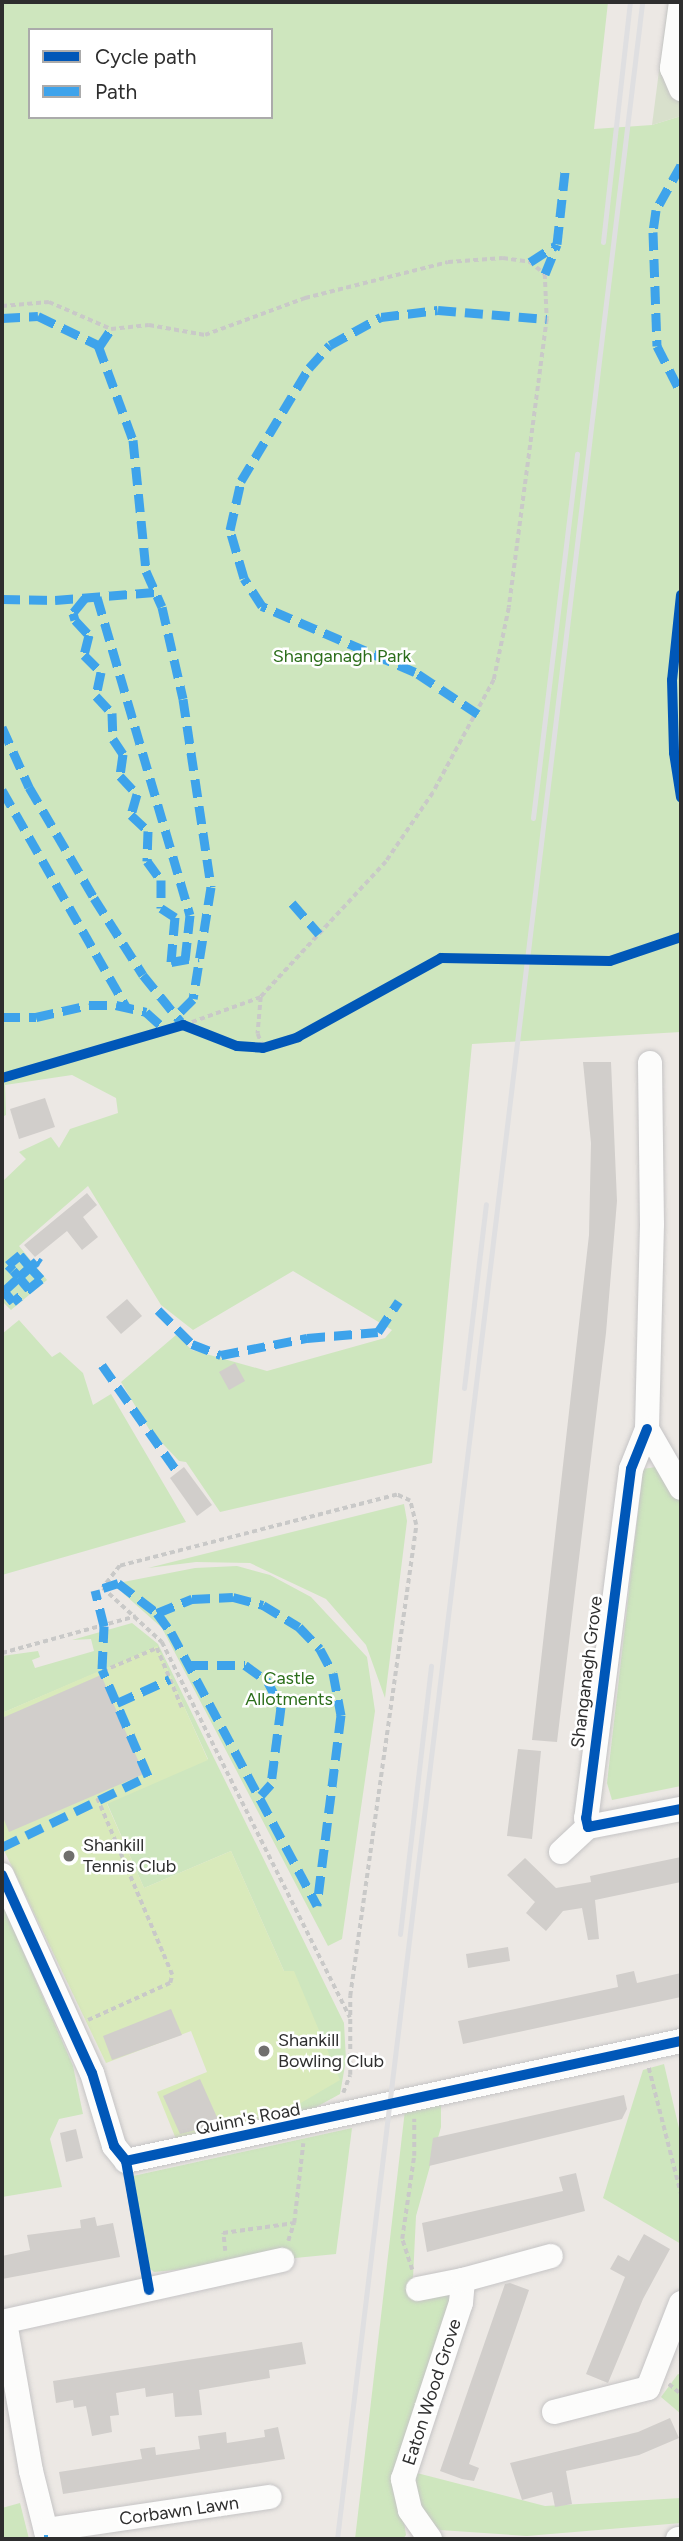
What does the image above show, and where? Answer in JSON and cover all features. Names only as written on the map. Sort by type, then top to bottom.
[{"type":"street","points":[[681,2],[672,68],[681,89]]},
{"type":"street","name":"Shanganagh Grove","points":[[588,1827],[631,1469],[647,1429],[652,1224],[650,1063]]},
{"type":"street","points":[[647,1429],[681,1488]]},
{"type":"street","points":[[561,1852],[588,1827],[681,1809]]},
{"type":"street","name":"Quinn's Road","points":[[2,1875],[92,2073],[114,2146],[127,2161],[305,2126],[681,2041]]},
{"type":"street","points":[[418,2289],[463,2280],[551,2256]]},
{"type":"street","points":[[47,2535],[31,2471],[3,2322],[282,2260]]},
{"type":"street","name":"Eaton Wood Grove","points":[[430,2539],[410,2510],[403,2479],[461,2303],[463,2280]]},
{"type":"street","points":[[554,2412],[648,2388],[681,2303]]},
{"type":"street","name":"Corbawn Lawn","points":[[47,2535],[270,2497]]},
{"type":"path","points":[[2,306],[49,302],[111,329],[149,325],[205,335],[305,298],[448,262],[503,258],[530,262],[545,274],[547,319],[509,608],[494,680],[433,793],[386,862],[261,997],[183,1025],[2,1079]]},
{"type":"path","points":[[183,1025],[237,1046],[263,1048],[298,1037],[441,958],[475,956]]},
{"type":"path","points":[[261,997],[258,1034],[263,1048]]},
{"type":"path","points":[[341,2097],[350,2075],[350,2018],[416,1525],[410,1501],[397,1494],[120,1566],[103,1588],[162,1642],[350,2018]]},
{"type":"path","points":[[2,1654],[136,1616]]},
{"type":"path","points":[[103,1671],[157,1648],[183,1710]]},
{"type":"path","points":[[92,2030],[88,2020],[170,1983],[172,1975],[97,1798]]},
{"type":"path","points":[[645,2048],[681,2194]]},
{"type":"path","points":[[412,2100],[414,2156],[402,2239],[418,2289]]},
{"type":"path","points":[[227,2271],[223,2232],[294,2223],[305,2126]]},
{"type":"green space","name":"Shanganagh Park","points":[[2,2],[608,2],[594,129],[652,125],[681,116],[681,1032],[472,1044],[432,1463],[220,1512],[186,1462],[179,1461],[149,1429],[121,1382],[176,1335],[192,1350],[267,1371],[385,1338],[392,1330],[293,1271],[193,1330],[161,1305],[88,1186],[19,1246],[47,1280],[11,1310],[2,1301],[2,1182],[26,1159],[19,1152],[51,1137],[59,1148],[70,1129],[118,1113],[116,1098],[72,1075],[5,1085],[6,1115],[2,1117]]},
{"type":"green space","points":[[668,2],[681,2],[681,116],[652,125]]},
{"type":"green space","points":[[19,1320],[52,1357],[60,1352],[83,1373],[93,1405],[111,1394],[186,1522],[2,1575],[2,1334]]},
{"type":"green space","points":[[662,1466],[681,1499],[681,1786],[612,1800],[607,1783],[643,1469]]},
{"type":"green space","points":[[404,1504],[407,1521],[385,1698],[366,1645],[326,1599],[250,1563],[196,1562],[148,1568]]},
{"type":"green space","name":"Castle Allotments","points":[[237,1566],[270,1575],[311,1597],[367,1657],[375,1711],[342,1939],[328,1946],[162,1628],[124,1594],[118,1583],[195,1568]]},
{"type":"green space","points":[[132,1623],[158,1644],[344,2023],[346,2060],[340,2094],[300,2116],[284,1971],[231,1851],[144,1888],[107,1803],[208,1759],[157,1647],[2,1713],[2,1656],[38,1651],[40,1657],[32,1660],[35,1668],[94,1651],[91,1639],[72,1640]]},
{"type":"green space","name":"Shankill Tennis Club","points":[[157,1646],[208,1760],[107,1804],[144,1888],[231,1851],[284,1971],[294,1971],[340,2080],[299,2104],[300,2116],[178,2144],[157,2092],[207,2072],[191,2031],[106,2063],[2,1846],[2,1713]]},
{"type":"green space","points":[[2,1903],[73,2066],[83,2114],[59,2119],[50,2139],[62,2187],[2,2197]]},
{"type":"green space","points":[[664,2064],[681,2137],[681,2244],[603,2198],[643,2070]]},
{"type":"green space","points":[[441,2102],[441,2127],[416,2216],[412,2299],[449,2294],[453,2301],[396,2465],[406,2535],[403,2539],[355,2539],[405,2110]]},
{"type":"green space","points":[[352,2128],[336,2254],[154,2272],[148,2267],[133,2176]]},
{"type":"green space","points":[[678,2374],[681,2375],[681,2414],[661,2397]]},
{"type":"green space","points":[[413,2472],[545,2506],[681,2498],[681,2523],[527,2536],[440,2530],[419,2513]]},
{"type":"green space","points":[[20,2503],[29,2539],[2,2539],[2,2508]]},
{"type":"building","points":[[583,1062],[611,1062],[617,1201],[606,1333],[557,1742],[532,1740],[589,1235],[591,1143]]},
{"type":"building","points":[[45,1098],[55,1127],[19,1139],[10,1109]]},
{"type":"building","points":[[87,1193],[97,1205],[83,1217],[98,1237],[82,1250],[67,1231],[35,1257],[24,1245]]},
{"type":"building","points":[[127,1299],[142,1316],[121,1334],[106,1317]]},
{"type":"building","points":[[235,1363],[245,1381],[229,1390],[219,1372]]},
{"type":"building","points":[[184,1467],[212,1505],[197,1516],[170,1478]]},
{"type":"building","points":[[101,1675],[144,1774],[9,1832],[2,1815],[2,1718]]},
{"type":"building","points":[[518,1749],[541,1751],[532,1839],[507,1836]]},
{"type":"building","points":[[681,1857],[681,1882],[595,1900],[599,1939],[588,1940],[582,1908],[563,1911],[546,1931],[526,1913],[535,1902],[507,1875],[525,1858],[556,1888],[591,1882],[590,1876]]},
{"type":"building","points":[[508,1947],[510,1961],[468,1968],[466,1954]]},
{"type":"building","points":[[634,1971],[637,1983],[681,1973],[681,1997],[463,2044],[458,2021],[618,1987],[616,1975]]},
{"type":"building","points":[[171,2009],[182,2035],[112,2060],[103,2036]]},
{"type":"building","points":[[200,2079],[220,2124],[180,2134],[163,2096]]},
{"type":"building","points":[[624,2095],[627,2109],[622,2119],[429,2166],[433,2138]]},
{"type":"building","points":[[76,2129],[83,2158],[66,2162],[60,2133]]},
{"type":"building","points":[[576,2173],[585,2211],[427,2252],[422,2223],[563,2191],[559,2177]]},
{"type":"building","points":[[95,2217],[97,2226],[113,2223],[120,2257],[2,2279],[2,2256],[30,2250],[27,2235],[81,2228],[80,2220]]},
{"type":"building","points":[[644,2234],[670,2249],[643,2299],[608,2383],[586,2374],[625,2277],[610,2269],[618,2255],[629,2261]]},
{"type":"building","points":[[510,2283],[529,2290],[469,2464],[479,2468],[474,2481],[462,2479],[440,2471],[505,2284]]},
{"type":"building","points":[[302,2342],[306,2364],[269,2370],[270,2378],[199,2390],[202,2415],[175,2417],[173,2393],[146,2397],[145,2388],[116,2393],[119,2415],[110,2416],[112,2432],[92,2436],[86,2406],[74,2408],[73,2400],[56,2403],[53,2381]]},
{"type":"building","points":[[670,2418],[679,2438],[639,2455],[566,2471],[572,2504],[555,2507],[552,2492],[522,2500],[510,2463],[638,2432]]},
{"type":"building","points":[[278,2427],[285,2459],[63,2494],[59,2472],[142,2459],[140,2449],[155,2447],[156,2455],[200,2449],[198,2436],[226,2432],[227,2443],[265,2437],[264,2430]]},
{"type":"railway","points":[[603,242],[630,2]]},
{"type":"railway","points":[[337,2539],[642,2]]},
{"type":"railway","points":[[533,818],[577,454]]},
{"type":"railway","points":[[464,1388],[486,1204]]},
{"type":"railway","points":[[400,1934],[431,1666]]},
{"type":"marked path","points":[[681,165],[656,210],[653,232],[657,346],[681,393]]},
{"type":"marked path","points":[[545,274],[557,244],[565,171]]},
{"type":"marked path","points":[[530,262],[555,246]]},
{"type":"marked path","points":[[478,714],[415,672],[262,606],[244,578],[230,530],[241,481],[309,368],[330,345],[381,317],[438,310],[547,319]]},
{"type":"marked path","points":[[2,318],[38,316],[98,345],[133,440],[146,571],[162,607],[183,699],[211,887],[193,999],[176,1016]]},
{"type":"marked path","points":[[99,347],[111,329]]},
{"type":"marked path","points":[[2,599],[55,600],[155,592]]},
{"type":"marked path","points":[[97,597],[190,915],[185,960]]},
{"type":"marked path","points":[[85,598],[73,613],[75,620],[89,635],[84,655],[101,672],[96,696],[112,713],[113,739],[123,754],[120,776],[137,794],[131,815],[148,831],[147,861],[161,880],[161,908],[175,917],[171,962],[199,957]]},
{"type":"marked path","points":[[2,727],[29,787],[94,898],[143,975],[181,1022]]},
{"type":"marked path","points":[[2,790],[127,1008]]},
{"type":"marked path","points":[[292,903],[319,934]]},
{"type":"marked path","points":[[2,1017],[36,1017],[89,1005],[116,1005],[146,1012],[164,1028]]},
{"type":"marked path","points":[[29,1289],[19,1277],[13,1270],[8,1265],[20,1255],[30,1267],[41,1279],[13,1302],[4,1291],[19,1277],[30,1267],[37,1261],[40,1263]]},
{"type":"marked path","points":[[158,1310],[192,1344],[221,1355],[307,1338],[378,1332],[399,1301]]},
{"type":"marked path","points":[[102,1365],[176,1470]]},
{"type":"marked path","points":[[103,1588],[118,1583],[157,1613],[171,1632],[317,1905]]},
{"type":"marked path","points":[[2,1847],[148,1776],[102,1669],[104,1626],[95,1590]]},
{"type":"marked path","points":[[157,1613],[192,1599],[233,1597],[263,1605],[299,1627],[320,1649],[333,1673],[341,1715],[317,1905]]},
{"type":"marked path","points":[[190,1665],[245,1665],[268,1682],[281,1707],[271,1784],[261,1795]]},
{"type":"marked path","points":[[117,1703],[170,1679]]},
{"type":"cycle path","points":[[681,595],[672,680],[674,753],[681,797]]},
{"type":"cycle path","points":[[2,1078],[183,1025],[237,1046],[263,1048],[298,1037],[441,958],[610,961],[681,937]]},
{"type":"cycle path","points":[[647,1429],[631,1469],[586,1818],[588,1827],[681,1809]]},
{"type":"cycle path","points":[[2,1875],[92,2073],[114,2146],[126,2161],[681,2041]]},
{"type":"cycle path","points":[[126,2161],[149,2290]]},
{"type":"place","name":"Shankill Tennis Club","points":[[69,1856]]},
{"type":"place","name":"Shankill Bowling Club","points":[[264,2051]]}]
